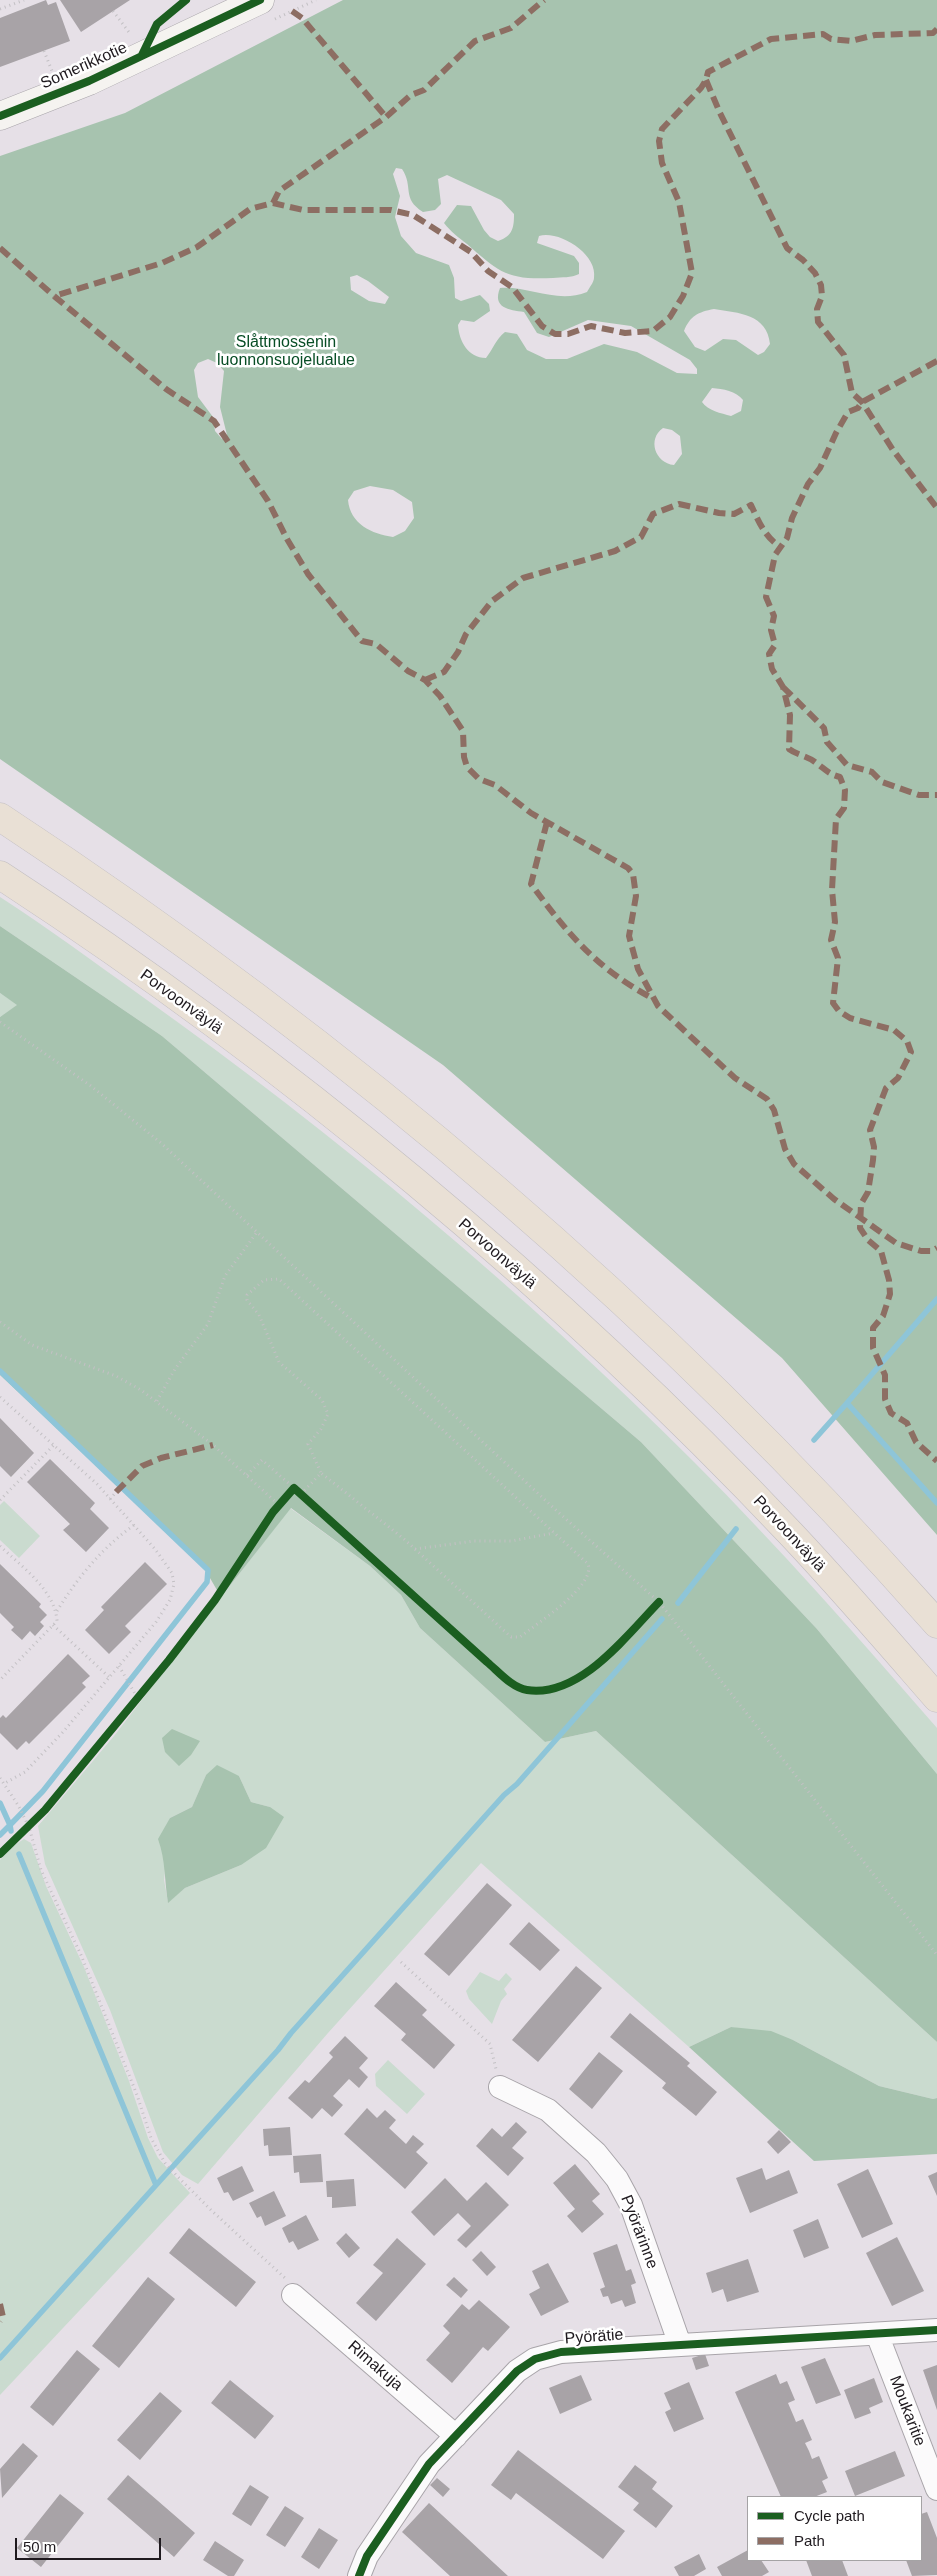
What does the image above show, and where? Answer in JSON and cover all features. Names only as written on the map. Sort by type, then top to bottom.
[{"type":"highway","points":[[0,817],[117,895],[257,997],[386,1097],[517,1205],[611,1289],[759,1432],[826,1501],[937,1624]]},
{"type":"highway","name":"Porvoonväylä","points":[[0,875],[47,906],[229,1036],[339,1120],[495,1251],[662,1405],[783,1526],[937,1698]]},
{"type":"main road","name":"Somerikkotie","points":[[0,116],[89,81],[260,0]]},
{"type":"street","name":"Pyörärinne","points":[[500,2087],[548,2110],[596,2153],[617,2179],[631,2205],[680,2345]]},
{"type":"street","name":"Rimakuja","points":[[293,2295],[456,2436]]},
{"type":"street","name":"Pyörätie","points":[[358,2576],[367,2556],[429,2464],[517,2371],[535,2359],[561,2352],[937,2330]]},
{"type":"street","name":"Moukaritie","points":[[878,2334],[937,2489]]},
{"type":"path","points":[[0,9],[24,0]]},
{"type":"path","points":[[114,11],[131,36]]},
{"type":"path","points":[[44,51],[52,71]]},
{"type":"path","points":[[0,1022],[91,1086],[154,1137],[558,1512],[659,1602],[937,1956]]},
{"type":"path","points":[[157,1401],[175,1369],[208,1324],[225,1276],[257,1232]]},
{"type":"path","points":[[279,1279],[554,1533],[588,1564],[588,1575],[574,1595],[520,1637],[511,1637],[414,1549],[321,1473],[308,1444],[321,1429],[328,1414],[322,1400],[279,1362],[260,1315],[247,1300],[247,1295],[264,1280],[279,1279]]},
{"type":"path","points":[[0,1322],[32,1345],[116,1376],[157,1401],[247,1475],[286,1496],[304,1496],[321,1473]]},
{"type":"path","points":[[0,1397],[110,1498],[155,1549],[172,1573],[174,1584],[170,1600],[156,1622],[63,1732],[25,1772],[5,1783]]},
{"type":"path","points":[[0,1500],[54,1445]]},
{"type":"path","points":[[247,1475],[262,1460],[286,1496]]},
{"type":"path","points":[[110,1498],[116,1492]]},
{"type":"path","points":[[273,1512],[286,1496]]},
{"type":"path","points":[[56,1612],[93,1559],[112,1541],[134,1525]]},
{"type":"path","points":[[414,1549],[474,1541],[511,1541],[554,1533]]},
{"type":"path","points":[[0,1546],[31,1575],[49,1596],[56,1612],[57,1621],[1,1678]]},
{"type":"path","points":[[653,1608],[659,1602]]},
{"type":"path","points":[[53,1625],[109,1677]]},
{"type":"path","points":[[119,1666],[138,1695],[132,1706]]},
{"type":"path","points":[[0,1672],[1,1678]]},
{"type":"path","points":[[0,1778],[30,1823],[41,1870],[81,1955],[137,2095],[151,2138],[165,2163],[212,2212],[271,2264],[284,2278],[293,2295]]},
{"type":"path","points":[[22,1834],[30,1823]]},
{"type":"path","points":[[401,1962],[490,2044],[500,2087]]},
{"type":"green space","name":"Slåttmossenin luonnonsuojelualue","points":[[343,0],[937,0],[937,1535],[782,1358],[443,1065],[0,759],[0,156],[125,113]],"holes":[[[396,168],[402,169],[412,202],[423,212],[435,210],[441,204],[438,179],[447,175],[501,200],[514,214],[512,230],[503,239],[498,241],[490,237],[471,206],[457,205],[444,223],[488,262],[505,273],[525,278],[566,277],[579,274],[579,263],[574,256],[537,243],[539,236],[547,235],[566,240],[584,253],[594,269],[594,280],[587,292],[565,296],[522,289],[500,288],[498,295],[500,304],[508,309],[524,312],[537,333],[549,337],[588,320],[631,326],[690,360],[697,369],[697,374],[677,373],[637,352],[604,344],[567,359],[546,359],[527,350],[517,334],[505,332],[486,358],[469,352],[460,337],[458,325],[461,320],[474,322],[490,311],[489,304],[480,295],[461,301],[455,298],[454,278],[449,265],[416,253],[401,236],[395,217],[400,196],[393,174]],[[357,275],[389,297],[385,304],[369,301],[351,290],[350,277]],[[714,309],[750,317],[764,326],[770,344],[764,352],[758,355],[736,340],[723,339],[705,351],[695,347],[684,331],[692,318]],[[208,359],[217,363],[224,371],[220,407],[227,435],[222,439],[215,431],[213,417],[198,397],[194,370],[198,363]],[[712,388],[733,393],[743,400],[741,411],[731,416],[715,411],[702,402]],[[663,428],[672,430],[680,436],[682,454],[674,465],[662,460],[658,455],[655,450],[655,438]],[[370,486],[393,490],[412,502],[414,518],[405,531],[393,537],[385,536],[363,526],[353,515],[348,500],[354,491]]]},
{"type":"green space","points":[[0,897],[140,995],[286,1103],[427,1217],[563,1337],[694,1462],[757,1527],[848,1626],[937,1728],[937,1774],[817,1629],[641,1442],[162,1036],[0,926]]},
{"type":"green space","points":[[0,926],[162,1036],[641,1442],[817,1629],[937,1774],[937,2042],[596,1731],[545,1742],[420,1628],[401,1595],[370,1566],[291,1508],[221,1597],[203,1566],[0,1375],[0,1017],[17,1005],[0,993]]},
{"type":"green space","points":[[0,993],[18,1005],[0,1017]]},
{"type":"green space","points":[[4,1501],[40,1536],[19,1558],[0,1540],[0,1505]]},
{"type":"green space","points":[[290,1508],[370,1566],[401,1595],[420,1628],[545,1742],[596,1731],[937,2042],[937,2098],[933,2099],[879,2086],[793,2040],[731,2027],[689,2047],[481,1863],[328,2033],[198,2184],[182,2175],[163,2152],[110,2010],[45,1864],[38,1826],[114,1736]],"holes":[[[206,1775],[239,1776],[251,1802],[270,1807],[241,1865],[185,1888],[168,1902],[164,1880],[170,1818],[192,1807]]]},
{"type":"green space","points":[[172,1729],[200,1741],[191,1755],[179,1766],[165,1752],[162,1738]]},
{"type":"green space","points":[[217,1765],[239,1776],[251,1802],[270,1807],[284,1817],[266,1848],[241,1865],[185,1888],[168,1903],[164,1863],[158,1839],[170,1818],[192,1807],[206,1775]]},
{"type":"green space","points":[[24,1839],[31,1843],[46,1886],[84,1967],[129,2081],[148,2138],[158,2158],[190,2193],[0,2395],[0,1860],[13,1846]]},
{"type":"green space","points":[[480,1972],[499,1981],[506,1973],[512,1979],[504,1989],[507,1994],[501,2001],[492,2024],[469,1999],[466,1991]]},
{"type":"green space","points":[[731,2027],[771,2031],[793,2040],[879,2086],[933,2099],[937,2098],[937,2154],[814,2161],[689,2047]]},
{"type":"green space","points":[[388,2060],[425,2094],[407,2114],[376,2086],[375,2074]]},
{"type":"building","points":[[46,0],[48,5],[56,2],[70,41],[0,67],[0,18]]},
{"type":"building","points":[[60,0],[130,0],[81,32]]},
{"type":"building","points":[[0,1418],[34,1453],[11,1477],[0,1466]]},
{"type":"building","points":[[50,1459],[95,1503],[90,1509],[109,1528],[86,1552],[63,1530],[70,1524],[27,1482]]},
{"type":"building","points":[[145,1562],[167,1584],[125,1626],[131,1632],[109,1654],[85,1630],[104,1610],[101,1607]]},
{"type":"building","points":[[0,1564],[41,1604],[39,1607],[47,1615],[40,1622],[44,1626],[35,1636],[30,1631],[22,1640],[11,1630],[14,1627],[0,1613]]},
{"type":"building","points":[[68,1654],[90,1676],[82,1683],[86,1687],[29,1744],[26,1741],[17,1750],[0,1733],[0,1718],[3,1715],[6,1718]]},
{"type":"building","points":[[487,1883],[512,1905],[449,1976],[424,1954]]},
{"type":"building","points":[[529,1922],[560,1950],[540,1971],[509,1944]]},
{"type":"building","points":[[576,1966],[602,1988],[538,2062],[512,2040]]},
{"type":"building","points":[[396,1982],[427,2010],[422,2015],[455,2045],[434,2069],[401,2040],[406,2034],[374,2006]]},
{"type":"building","points":[[630,2013],[690,2063],[687,2066],[717,2092],[696,2116],[662,2088],[666,2083],[610,2037]]},
{"type":"building","points":[[345,2036],[368,2058],[359,2068],[368,2077],[359,2088],[349,2079],[333,2096],[343,2105],[332,2117],[322,2108],[312,2119],[288,2098],[305,2080],[309,2083],[333,2057],[329,2053]]},
{"type":"building","points":[[599,2052],[623,2071],[592,2109],[569,2089]]},
{"type":"building","points":[[367,2108],[377,2118],[385,2110],[396,2120],[389,2128],[406,2144],[413,2135],[424,2144],[416,2152],[428,2163],[405,2189],[344,2134]]},
{"type":"building","points":[[516,2122],[527,2132],[512,2148],[524,2158],[508,2176],[476,2146],[492,2128],[502,2137]]},
{"type":"building","points":[[290,2127],[292,2155],[269,2156],[268,2145],[264,2146],[263,2129]]},
{"type":"building","points":[[779,2130],[791,2142],[778,2154],[767,2142]]},
{"type":"building","points":[[321,2154],[323,2182],[300,2183],[299,2172],[294,2173],[293,2156]]},
{"type":"building","points":[[575,2164],[600,2194],[592,2201],[604,2214],[582,2233],[567,2216],[575,2209],[553,2183]]},
{"type":"building","points":[[242,2166],[254,2191],[233,2201],[228,2192],[224,2193],[217,2178]]},
{"type":"building","points":[[762,2168],[766,2180],[789,2170],[798,2193],[750,2213],[736,2178]]},
{"type":"building","points":[[868,2169],[893,2224],[862,2238],[837,2184]]},
{"type":"building","points":[[937,2172],[937,2196],[928,2176]]},
{"type":"building","points":[[445,2178],[467,2201],[486,2182],[509,2205],[466,2248],[457,2240],[471,2226],[458,2213],[434,2236],[411,2212]]},
{"type":"building","points":[[354,2179],[356,2206],[332,2208],[332,2197],[327,2197],[326,2181]]},
{"type":"building","points":[[274,2191],[286,2216],[265,2226],[261,2216],[257,2218],[249,2203]]},
{"type":"building","points":[[306,2215],[319,2240],[298,2250],[293,2241],[289,2243],[282,2228]]},
{"type":"building","points":[[818,2219],[829,2248],[804,2258],[793,2230]]},
{"type":"building","points":[[189,2228],[256,2282],[236,2307],[169,2253]]},
{"type":"building","points":[[346,2233],[360,2248],[349,2258],[336,2243]]},
{"type":"building","points":[[897,2237],[924,2291],[892,2306],[866,2253]]},
{"type":"building","points":[[397,2238],[426,2264],[376,2321],[356,2303],[383,2273],[373,2265]]},
{"type":"building","points":[[617,2244],[626,2271],[631,2269],[636,2283],[631,2285],[636,2303],[625,2307],[622,2300],[611,2304],[608,2296],[603,2297],[600,2289],[605,2287],[593,2253]]},
{"type":"building","points":[[481,2251],[496,2267],[487,2276],[472,2260]]},
{"type":"building","points":[[748,2259],[759,2292],[727,2302],[723,2289],[712,2293],[706,2273]]},
{"type":"building","points":[[548,2263],[569,2302],[541,2316],[529,2294],[540,2288],[532,2271]]},
{"type":"building","points":[[148,2277],[175,2299],[119,2368],[92,2346]]},
{"type":"building","points":[[454,2277],[468,2290],[461,2298],[446,2285]]},
{"type":"building","points":[[479,2300],[510,2327],[488,2351],[483,2347],[452,2383],[426,2360],[450,2333],[443,2326],[462,2304],[469,2310]]},
{"type":"building","points":[[77,2350],[100,2369],[53,2426],[30,2407]]},
{"type":"building","points":[[705,2354],[709,2366],[696,2370],[692,2358]]},
{"type":"building","points":[[825,2358],[841,2395],[816,2404],[801,2367]]},
{"type":"building","points":[[937,2365],[937,2410],[923,2370]]},
{"type":"building","points":[[776,2374],[780,2384],[787,2381],[795,2400],[788,2403],[796,2422],[803,2419],[812,2440],[805,2443],[812,2459],[819,2456],[828,2478],[822,2481],[827,2492],[817,2496],[781,2496],[735,2392]]},
{"type":"building","points":[[581,2375],[592,2400],[560,2414],[549,2388]]},
{"type":"building","points":[[874,2378],[883,2402],[869,2408],[871,2413],[855,2419],[844,2390]]},
{"type":"building","points":[[230,2380],[274,2416],[255,2439],[211,2403]]},
{"type":"building","points":[[689,2382],[704,2419],[674,2432],[665,2412],[671,2409],[664,2393]]},
{"type":"building","points":[[160,2392],[182,2411],[140,2460],[117,2440]]},
{"type":"building","points":[[23,2443],[38,2456],[2,2498],[0,2469]]},
{"type":"building","points":[[518,2450],[625,2531],[603,2559],[516,2493],[511,2500],[491,2485]]},
{"type":"building","points":[[895,2451],[905,2476],[855,2496],[845,2471]]},
{"type":"building","points":[[635,2465],[657,2482],[652,2489],[673,2506],[656,2528],[633,2510],[639,2503],[618,2487]]},
{"type":"building","points":[[128,2475],[195,2533],[174,2557],[107,2499]]},
{"type":"building","points":[[437,2478],[450,2489],[443,2497],[430,2485]]},
{"type":"building","points":[[250,2485],[269,2497],[251,2526],[232,2514]]},
{"type":"building","points":[[60,2494],[84,2513],[41,2567],[17,2548]]},
{"type":"building","points":[[429,2503],[508,2576],[450,2576],[402,2532]]},
{"type":"building","points":[[285,2506],[304,2518],[285,2547],[266,2535]]},
{"type":"building","points":[[927,2512],[937,2538],[937,2575],[912,2576],[906,2561],[922,2561],[922,2514]]},
{"type":"building","points":[[319,2528],[338,2540],[319,2569],[301,2557]]},
{"type":"building","points":[[215,2541],[244,2560],[234,2576],[228,2576],[203,2560]]},
{"type":"building","points":[[747,2551],[747,2561],[762,2561],[769,2572],[762,2576],[722,2576],[717,2567]]},
{"type":"building","points":[[699,2554],[706,2569],[694,2576],[679,2576],[674,2567]]},
{"type":"building","points":[[806,2561],[842,2561],[848,2576],[812,2576]]},
{"type":"waterway","points":[[847,1403],[937,1299]]},
{"type":"waterway","points":[[0,1371],[208,1570],[207,1582],[43,1791],[10,1825],[11,1831]]},
{"type":"waterway","points":[[814,1440],[847,1403],[937,1503]]},
{"type":"waterway","points":[[678,1603],[736,1529]]},
{"type":"waterway","points":[[0,2358],[278,2050],[291,2033],[504,1795],[517,1784],[662,1619]]},
{"type":"waterway","points":[[0,1803],[10,1825],[0,1835]]},
{"type":"waterway","points":[[19,1854],[156,2185]]},
{"type":"marked path","points":[[273,203],[279,191],[386,117],[411,95],[424,90],[475,41],[511,28],[544,0]]},
{"type":"marked path","points":[[292,11],[302,18],[386,117]]},
{"type":"marked path","points":[[937,29],[933,33],[875,35],[851,41],[831,39],[823,34],[771,39],[708,72],[701,88],[662,129],[659,141],[662,163],[679,202],[692,273],[683,296],[670,317],[653,331],[625,333],[591,326],[568,334],[555,334],[542,326],[512,287],[488,271],[471,252],[413,215],[391,210],[303,210],[273,203],[250,209],[197,247],[162,263],[54,296],[166,389],[214,421],[268,501],[287,539],[308,574],[362,641],[376,644],[408,671],[425,680],[440,696],[463,731],[464,757],[467,767],[479,779],[495,785],[531,813],[628,868],[633,874],[636,896],[629,936],[638,969],[658,1006],[735,1078],[767,1099],[774,1110],[785,1149],[794,1164],[834,1199],[896,1243],[921,1251],[932,1251],[937,1248]]},
{"type":"marked path","points":[[706,80],[720,113],[787,248],[803,260],[815,273],[821,285],[822,296],[817,309],[818,322],[844,355],[852,393],[862,402],[893,450],[937,508]]},
{"type":"marked path","points":[[0,248],[54,296]]},
{"type":"marked path","points":[[937,361],[862,402],[858,408],[848,412],[820,468],[808,484],[792,518],[787,538],[775,555],[766,597],[774,616],[771,630],[775,645],[769,654],[772,669],[783,687],[790,715],[789,749],[812,760],[829,773],[840,777],[845,790],[844,808],[836,819],[832,890],[835,922],[831,940],[838,958],[833,1003],[839,1011],[850,1018],[894,1030],[907,1041],[911,1052],[898,1078],[886,1088],[870,1130],[874,1147],[873,1160],[868,1192],[861,1204],[860,1228],[868,1240],[881,1251],[889,1280],[890,1294],[883,1316],[873,1328],[873,1348],[885,1375],[885,1399],[891,1413],[907,1423],[916,1442],[937,1461]]},
{"type":"marked path","points":[[425,680],[444,672],[458,652],[466,634],[492,601],[523,578],[615,551],[641,537],[653,514],[679,504],[719,513],[734,514],[751,505],[766,534],[781,547]]},
{"type":"marked path","points":[[783,687],[824,728],[827,742],[847,765],[872,772],[882,782],[919,795],[937,795]]},
{"type":"marked path","points":[[547,822],[531,884],[558,919],[584,948],[615,975],[652,998]]},
{"type":"marked path","points":[[116,1492],[142,1466],[161,1458],[213,1445]]},
{"type":"marked path","points":[[0,2304],[3,2317],[0,2321]]},
{"type":"cycle path","points":[[142,55],[157,24],[186,0]]},
{"type":"cycle path","points":[[0,116],[89,81],[260,0]]},
{"type":"cycle path","points":[[0,1854],[45,1810],[169,1660],[215,1600],[273,1512],[294,1488],[511,1683],[521,1689],[547,1690],[565,1684],[584,1674],[617,1646],[659,1602]]},
{"type":"cycle path","points":[[359,2576],[367,2556],[429,2464],[517,2371],[535,2359],[561,2352],[937,2330]]}]
